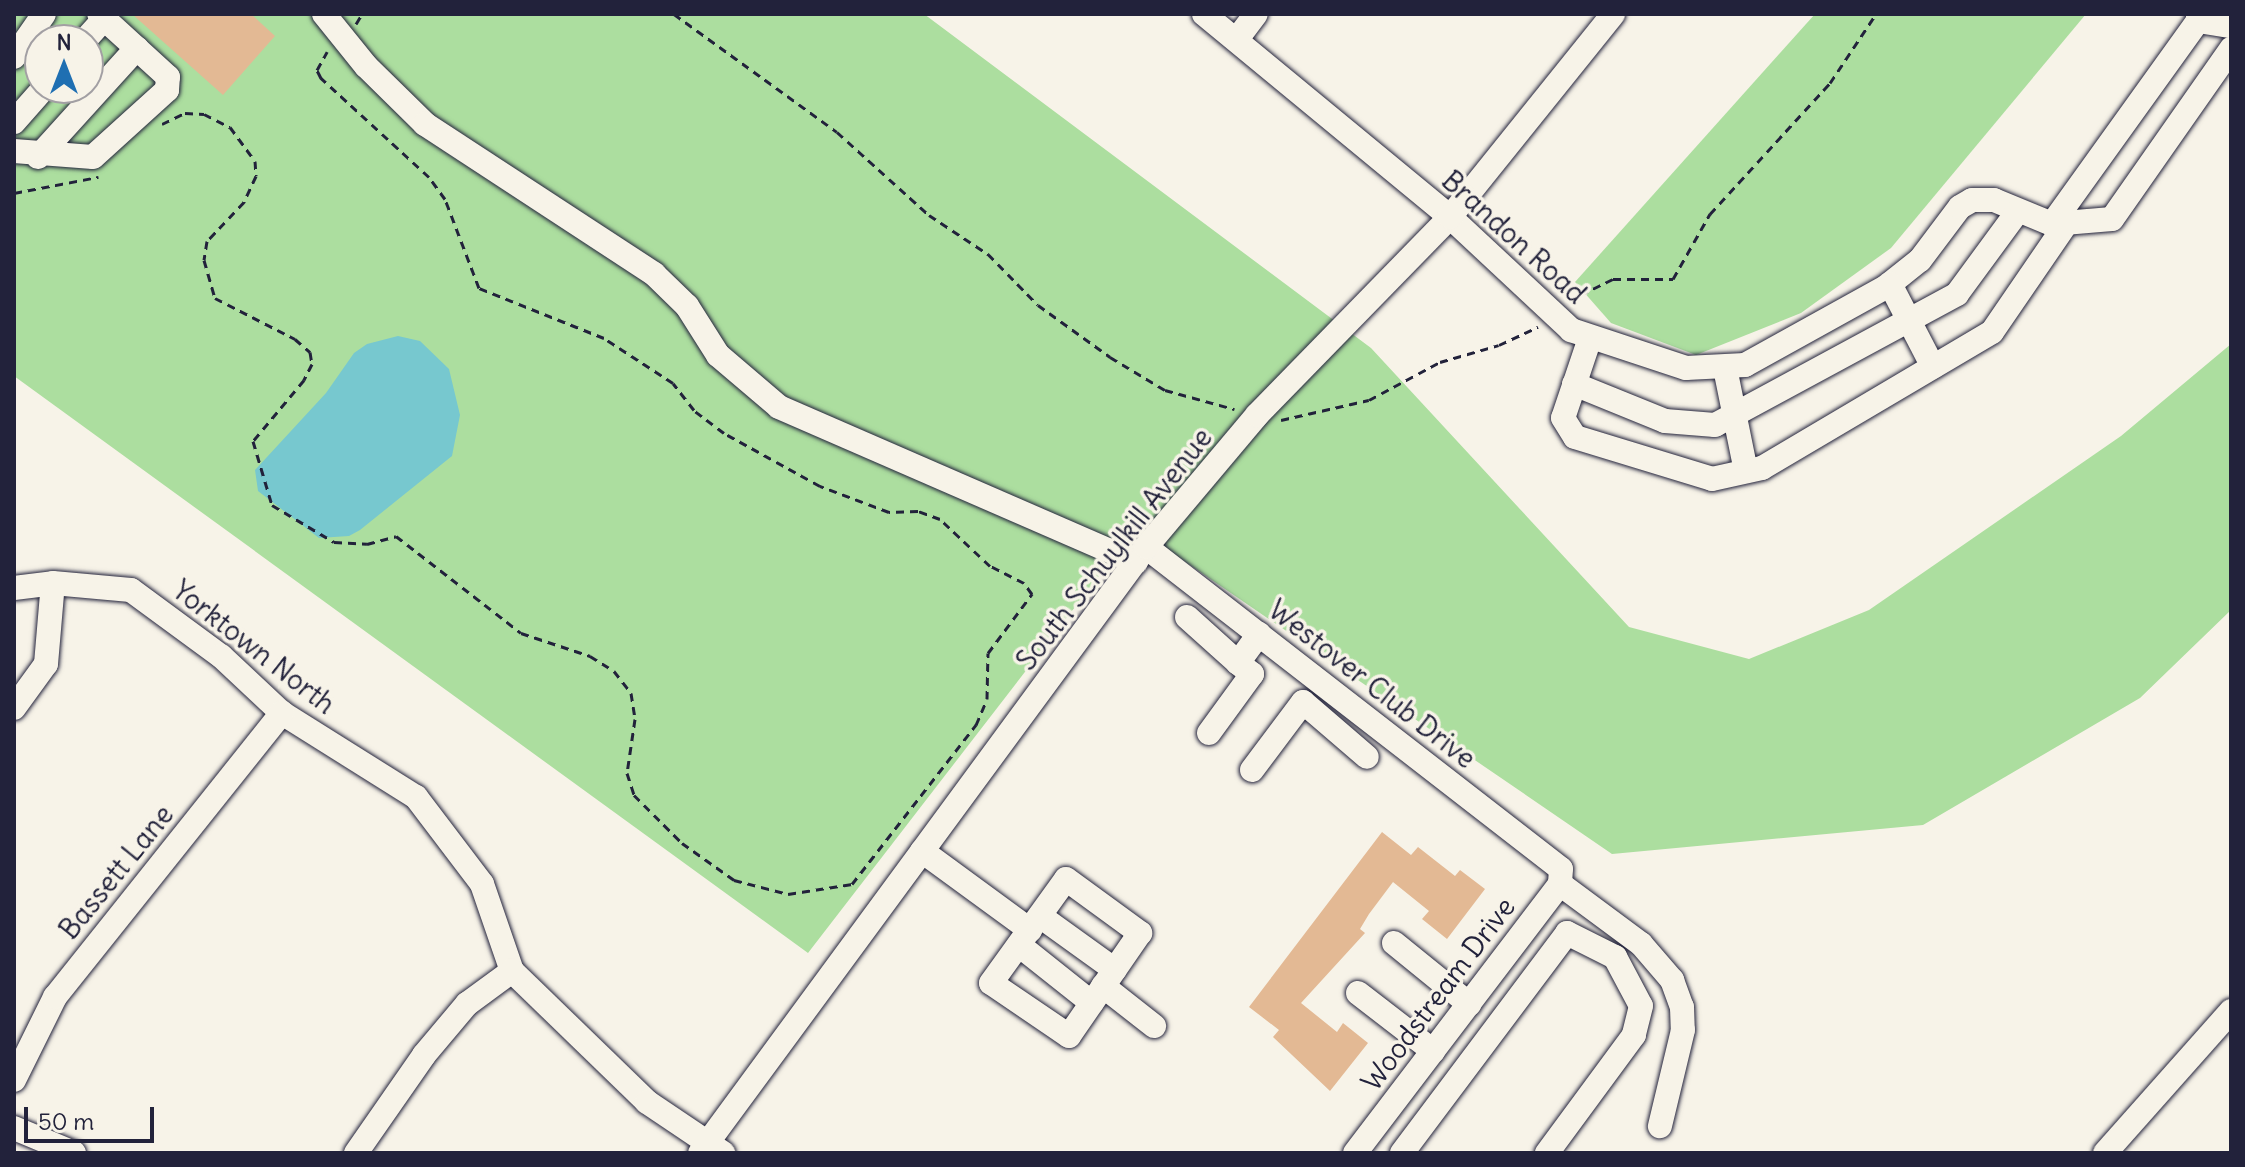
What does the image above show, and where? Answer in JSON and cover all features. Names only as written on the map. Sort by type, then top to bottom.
[{"type":"street","points":[[14,57],[44,14]]},
{"type":"street","name":"Westover Club Drive","points":[[324,14],[425,124],[654,274],[687,306],[718,355],[779,407],[1141,554],[1259,634],[1560,876],[1641,944],[1672,980],[1682,1007],[1683,1030],[1660,1126]]},
{"type":"street","name":"Brandon Road","points":[[1204,14],[1450,217],[1554,314],[1590,338],[1667,366],[1725,368],[1764,357],[1890,284],[1920,260],[1960,207],[1972,200],[1994,200],[2059,224],[2112,219],[2231,49]]},
{"type":"street","points":[[1237,39],[1256,14]]},
{"type":"street","name":"South Schuylkill Avenue","points":[[710,1149],[922,851],[1141,554],[1257,415],[1450,217],[1613,14]]},
{"type":"street","points":[[14,151],[38,157],[93,157],[167,90],[168,77],[101,16]]},
{"type":"street","points":[[1590,338],[1563,418],[1575,437],[1712,479],[1762,468],[1992,332],[2059,224],[2198,18],[2231,26]]},
{"type":"street","points":[[38,157],[137,48]]},
{"type":"street","points":[[14,122],[30,104]]},
{"type":"street","points":[[1574,384],[1665,421],[1715,425],[1735,417],[1957,294],[2018,211]]},
{"type":"street","points":[[1890,284],[1933,367]]},
{"type":"street","points":[[1725,368],[1746,471]]},
{"type":"street","points":[[14,708],[46,664],[53,583]]},
{"type":"street","name":"Yorktown North","points":[[14,588],[53,583],[131,590],[221,656],[282,713],[416,797],[482,884],[512,971],[647,1102],[710,1149]]},
{"type":"street","points":[[1187,617],[1252,674],[1209,733]]},
{"type":"street","points":[[1238,663],[1259,634]]},
{"type":"street","points":[[1314,711],[1330,689]]},
{"type":"street","points":[[1252,770],[1303,702],[1367,757]]},
{"type":"street","name":"Bassett Lane","points":[[14,1080],[55,997],[282,713]]},
{"type":"street","points":[[922,851],[1154,1026]]},
{"type":"street","name":"Woodstream Drive","points":[[1355,1153],[1474,997],[1560,876]]},
{"type":"street","points":[[1066,879],[1140,933],[1069,1036],[991,983],[1029,930],[1066,879]]},
{"type":"street","points":[[1029,930],[1103,986]]},
{"type":"street","points":[[1402,1153],[1567,933],[1615,957],[1641,1006],[1634,1035],[1547,1153]]},
{"type":"street","points":[[1394,943],[1474,997],[1509,1008]]},
{"type":"street","points":[[356,1153],[467,1004],[512,971]]},
{"type":"street","points":[[1358,993],[1433,1051]]},
{"type":"street","points":[[2105,1153],[2230,1013]]},
{"type":"street","points":[[14,1128],[74,1153]]},
{"type":"path","points":[[155,130],[185,113],[204,114],[230,127],[255,161],[256,176],[244,202],[207,241],[204,260],[215,298],[295,339],[310,352],[312,364],[304,380],[253,441],[272,505],[334,542],[367,544],[396,536],[431,568],[521,633],[590,656],[614,671],[631,693],[635,719],[627,773],[634,795],[682,843],[734,880],[788,894],[852,884],[976,725],[987,699],[988,653],[1032,594],[1024,583],[990,566],[940,519],[918,511],[889,512],[820,486],[724,433],[694,410],[673,383],[604,338],[479,288],[450,210],[429,177],[321,78],[317,70],[362,14]]},
{"type":"path","points":[[674,14],[837,132],[929,215],[988,254],[1038,305],[1110,357],[1165,390],[1257,415],[1293,419],[1369,400],[1440,362],[1525,335],[1591,286],[1613,279],[1673,279],[1710,214],[1830,83],[1876,14]]},
{"type":"path","points":[[14,193],[79,183],[104,173]]},
{"type":"green space","points":[[14,14],[924,14],[1371,348],[1629,627],[1749,659],[1869,610],[2121,436],[2231,344],[2231,610],[2140,698],[1923,825],[1612,854],[1136,528],[808,953],[14,376]]},
{"type":"green space","points":[[1815,14],[2086,14],[1891,248],[1801,313],[1696,355],[1611,323],[1575,282]]},
{"type":"water","points":[[398,336],[420,341],[449,369],[460,415],[452,456],[360,530],[349,536],[319,538],[258,491],[255,470],[326,393],[354,353],[367,344]]},
{"type":"building","points":[[132,14],[251,14],[275,36],[223,95]]},
{"type":"building","points":[[1382,832],[1411,855],[1418,847],[1455,876],[1460,870],[1485,889],[1447,939],[1422,919],[1429,911],[1393,882],[1360,929],[1365,933],[1301,1003],[1337,1032],[1343,1023],[1368,1043],[1330,1091],[1273,1037],[1279,1030],[1249,1007]]}]
